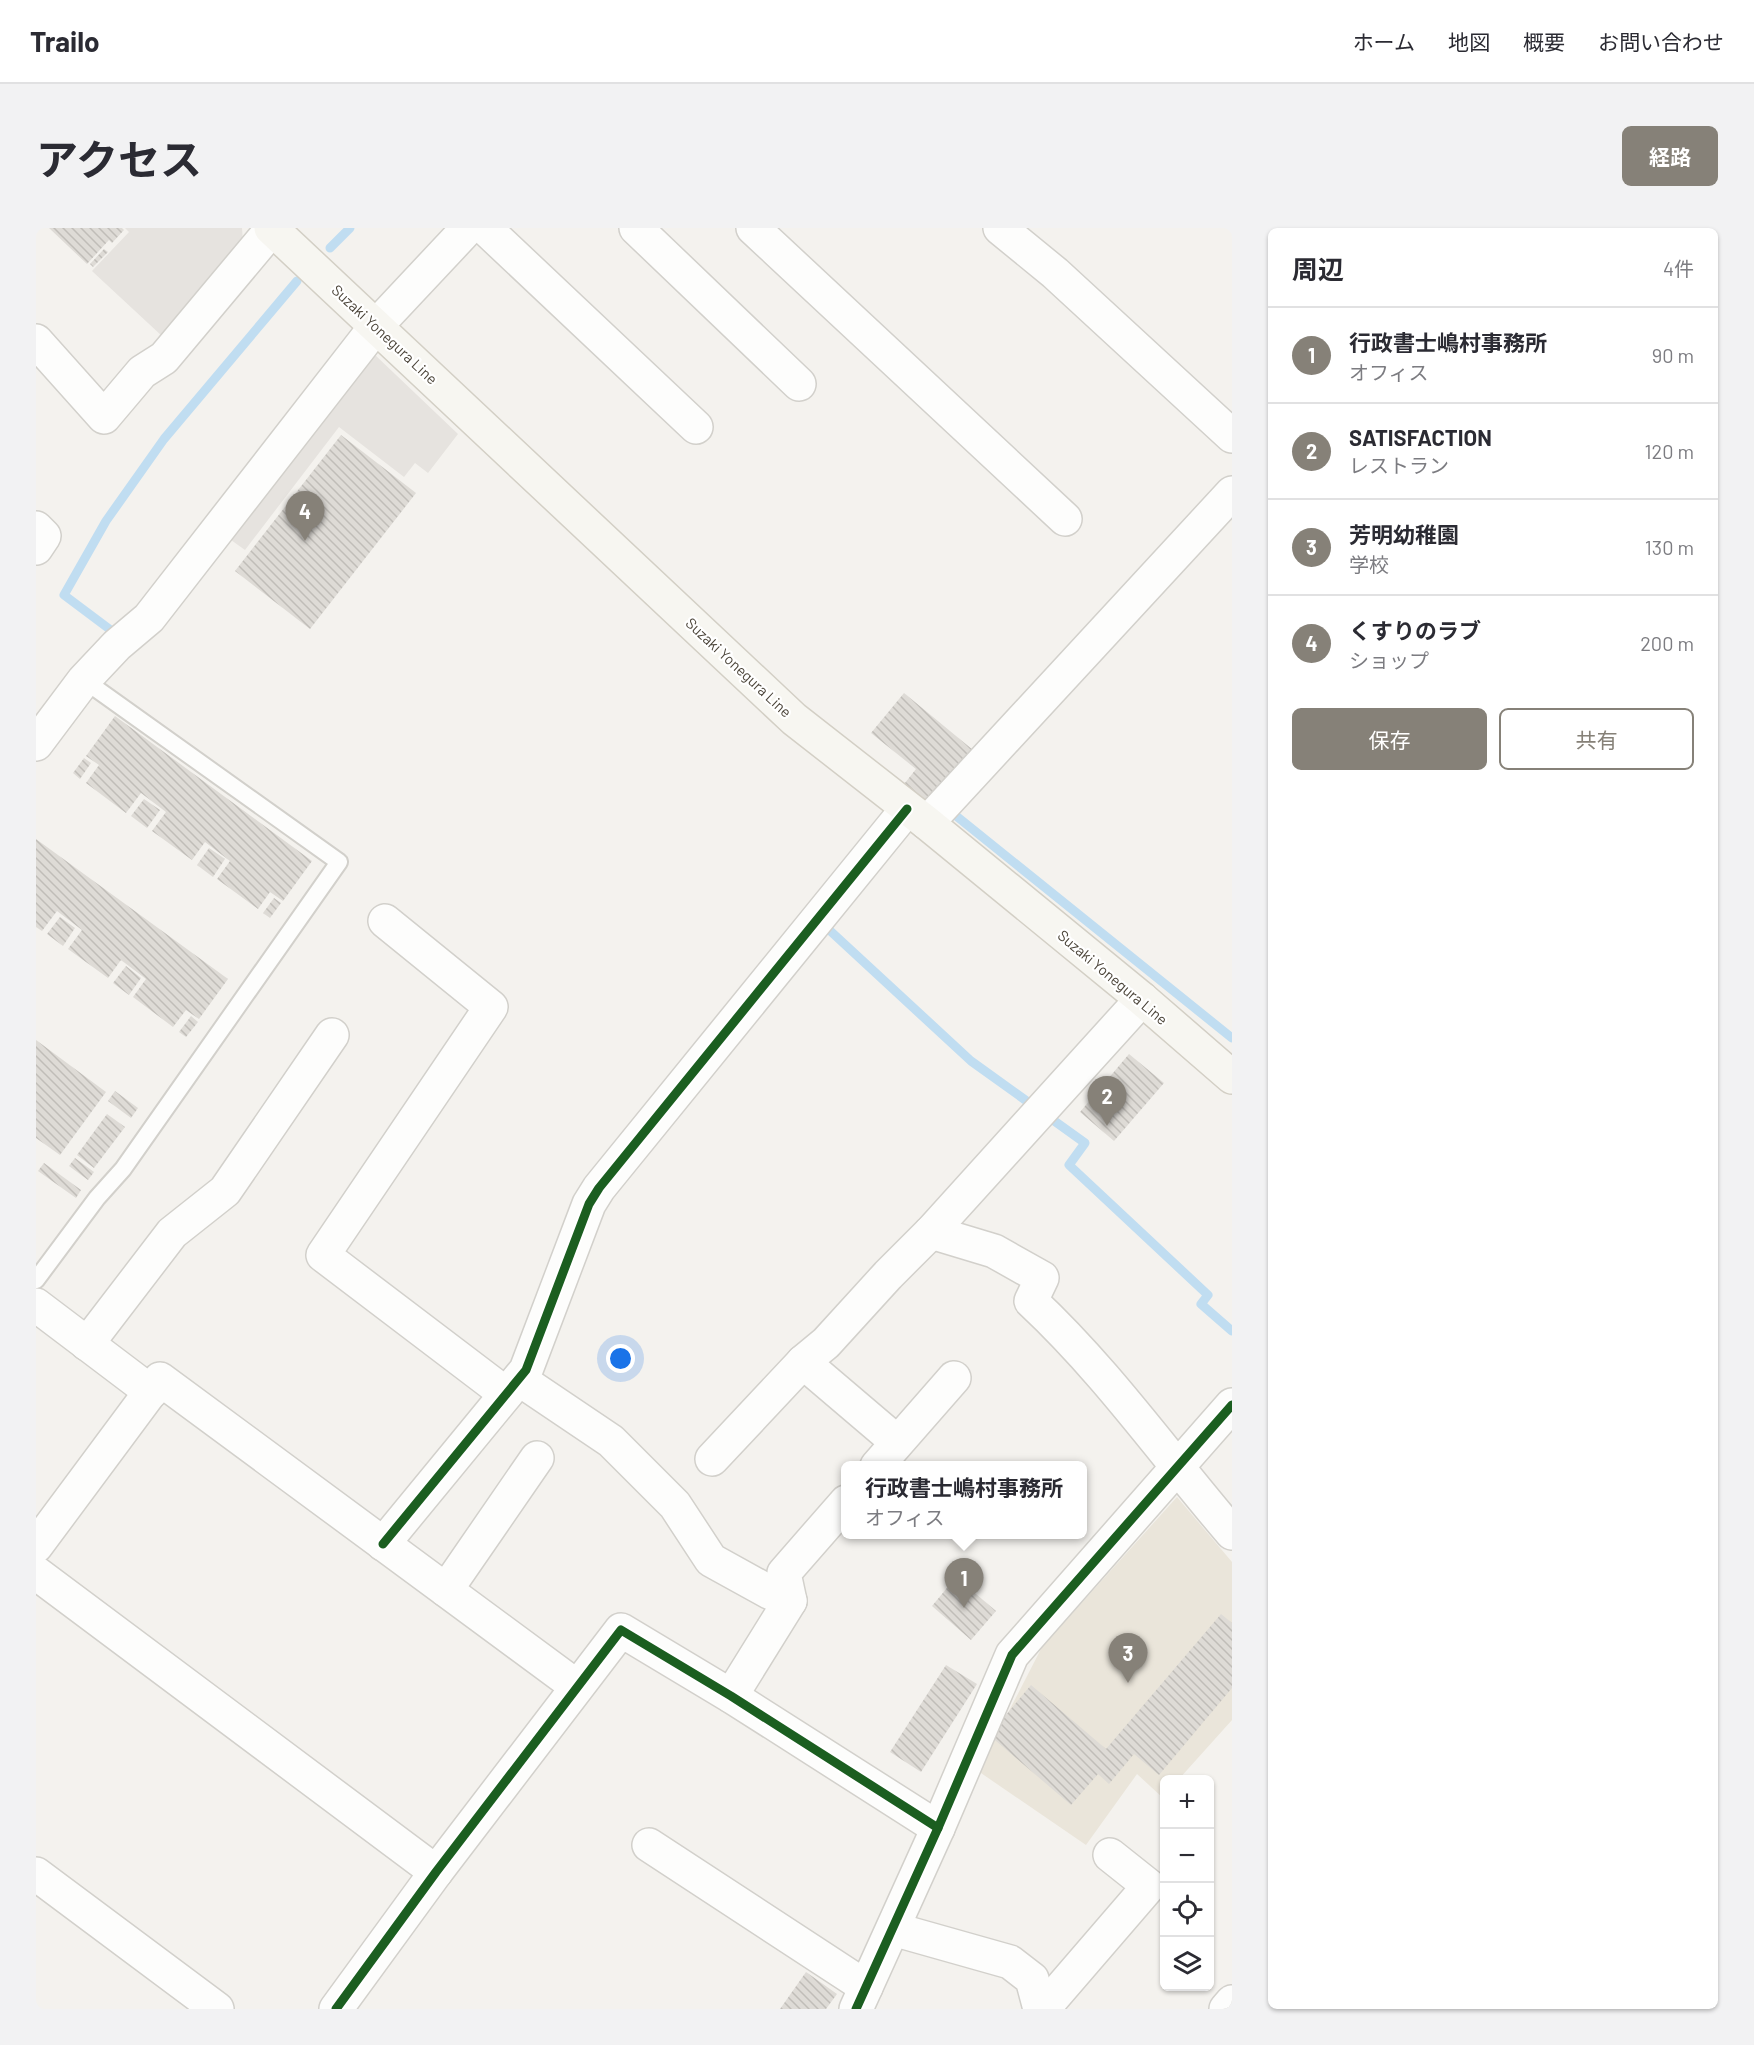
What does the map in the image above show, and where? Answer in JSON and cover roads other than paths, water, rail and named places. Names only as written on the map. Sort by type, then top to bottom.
[{"type":"main road","name":"Suzaki Yonegura Line","points":[[272,228],[794,718],[1142,999],[1232,1077]]},
{"type":"street","points":[[36,341],[104,417],[142,372],[164,358],[272,228]]},
{"type":"street","points":[[37,741],[84,680],[117,645],[149,618],[377,325],[468,228]]},
{"type":"street","points":[[485,228],[696,427]]},
{"type":"street","points":[[636,228],[799,384]]},
{"type":"street","points":[[753,228],[1065,519]]},
{"type":"street","points":[[1000,228],[1055,273],[1232,436]]},
{"type":"street","points":[[383,1544],[526,1370],[590,1204],[599,1188],[917,816],[1232,493]]},
{"type":"street","points":[[36,528],[44,536],[36,548]]},
{"type":"street","points":[[385,921],[491,1007],[323,1255],[512,1387],[611,1441],[675,1505],[711,1560],[790,1601]]},
{"type":"street","points":[[712,1458],[932,1232],[1142,999]]},
{"type":"street","points":[[87,1344],[172,1233],[225,1191],[332,1035]]},
{"type":"street","points":[[932,1232],[994,1251],[1042,1278],[1031,1301],[1067,1334],[1115,1389],[1166,1451],[1177,1469],[1232,1533]]},
{"type":"street","points":[[36,1305],[151,1392]]},
{"type":"street","points":[[803,1362],[887,1454],[954,1378]]},
{"type":"street","points":[[36,1546],[160,1379],[576,1686]]},
{"type":"street","points":[[649,1845],[861,1998],[938,1828],[1012,1655],[1232,1405]]},
{"type":"street","points":[[446,1590],[537,1458]]},
{"type":"street","points":[[731,1696],[790,1601],[784,1573],[841,1508]]},
{"type":"street","points":[[36,1572],[436,1872]]},
{"type":"street","points":[[336,2009],[436,1872],[621,1630],[731,1696],[938,1828]]},
{"type":"street","points":[[1041,2009],[1149,1886],[1110,1855]]},
{"type":"street","points":[[36,1874],[217,2009]]},
{"type":"street","points":[[893,1929],[1010,1962],[1032,1979],[1041,2009]]},
{"type":"street","points":[[1226,2009],[1232,2002]]},
{"type":"lane","points":[[36,1280],[97,1198],[123,1169],[339,862],[84,680]]},
{"type":"waterway","points":[[330,248],[350,228]]},
{"type":"waterway","points":[[112,631],[64,595],[106,521],[164,439],[297,281]]},
{"type":"waterway","points":[[955,815],[1232,1038]]},
{"type":"waterway","points":[[826,927],[971,1061],[1035,1107]]},
{"type":"waterway","points":[[1046,1115],[1085,1143],[1069,1165],[1208,1295],[1201,1304],[1232,1331]]},
{"type":"place","name":"くすりのラブ","points":[[305,541]]},
{"type":"place","name":"SATISFACTION","points":[[1107,1126]]},
{"type":"place","name":"行政書士嶋村事務所","points":[[964,1608]]},
{"type":"place","name":"芳明幼稚園","points":[[1128,1683]]}]
